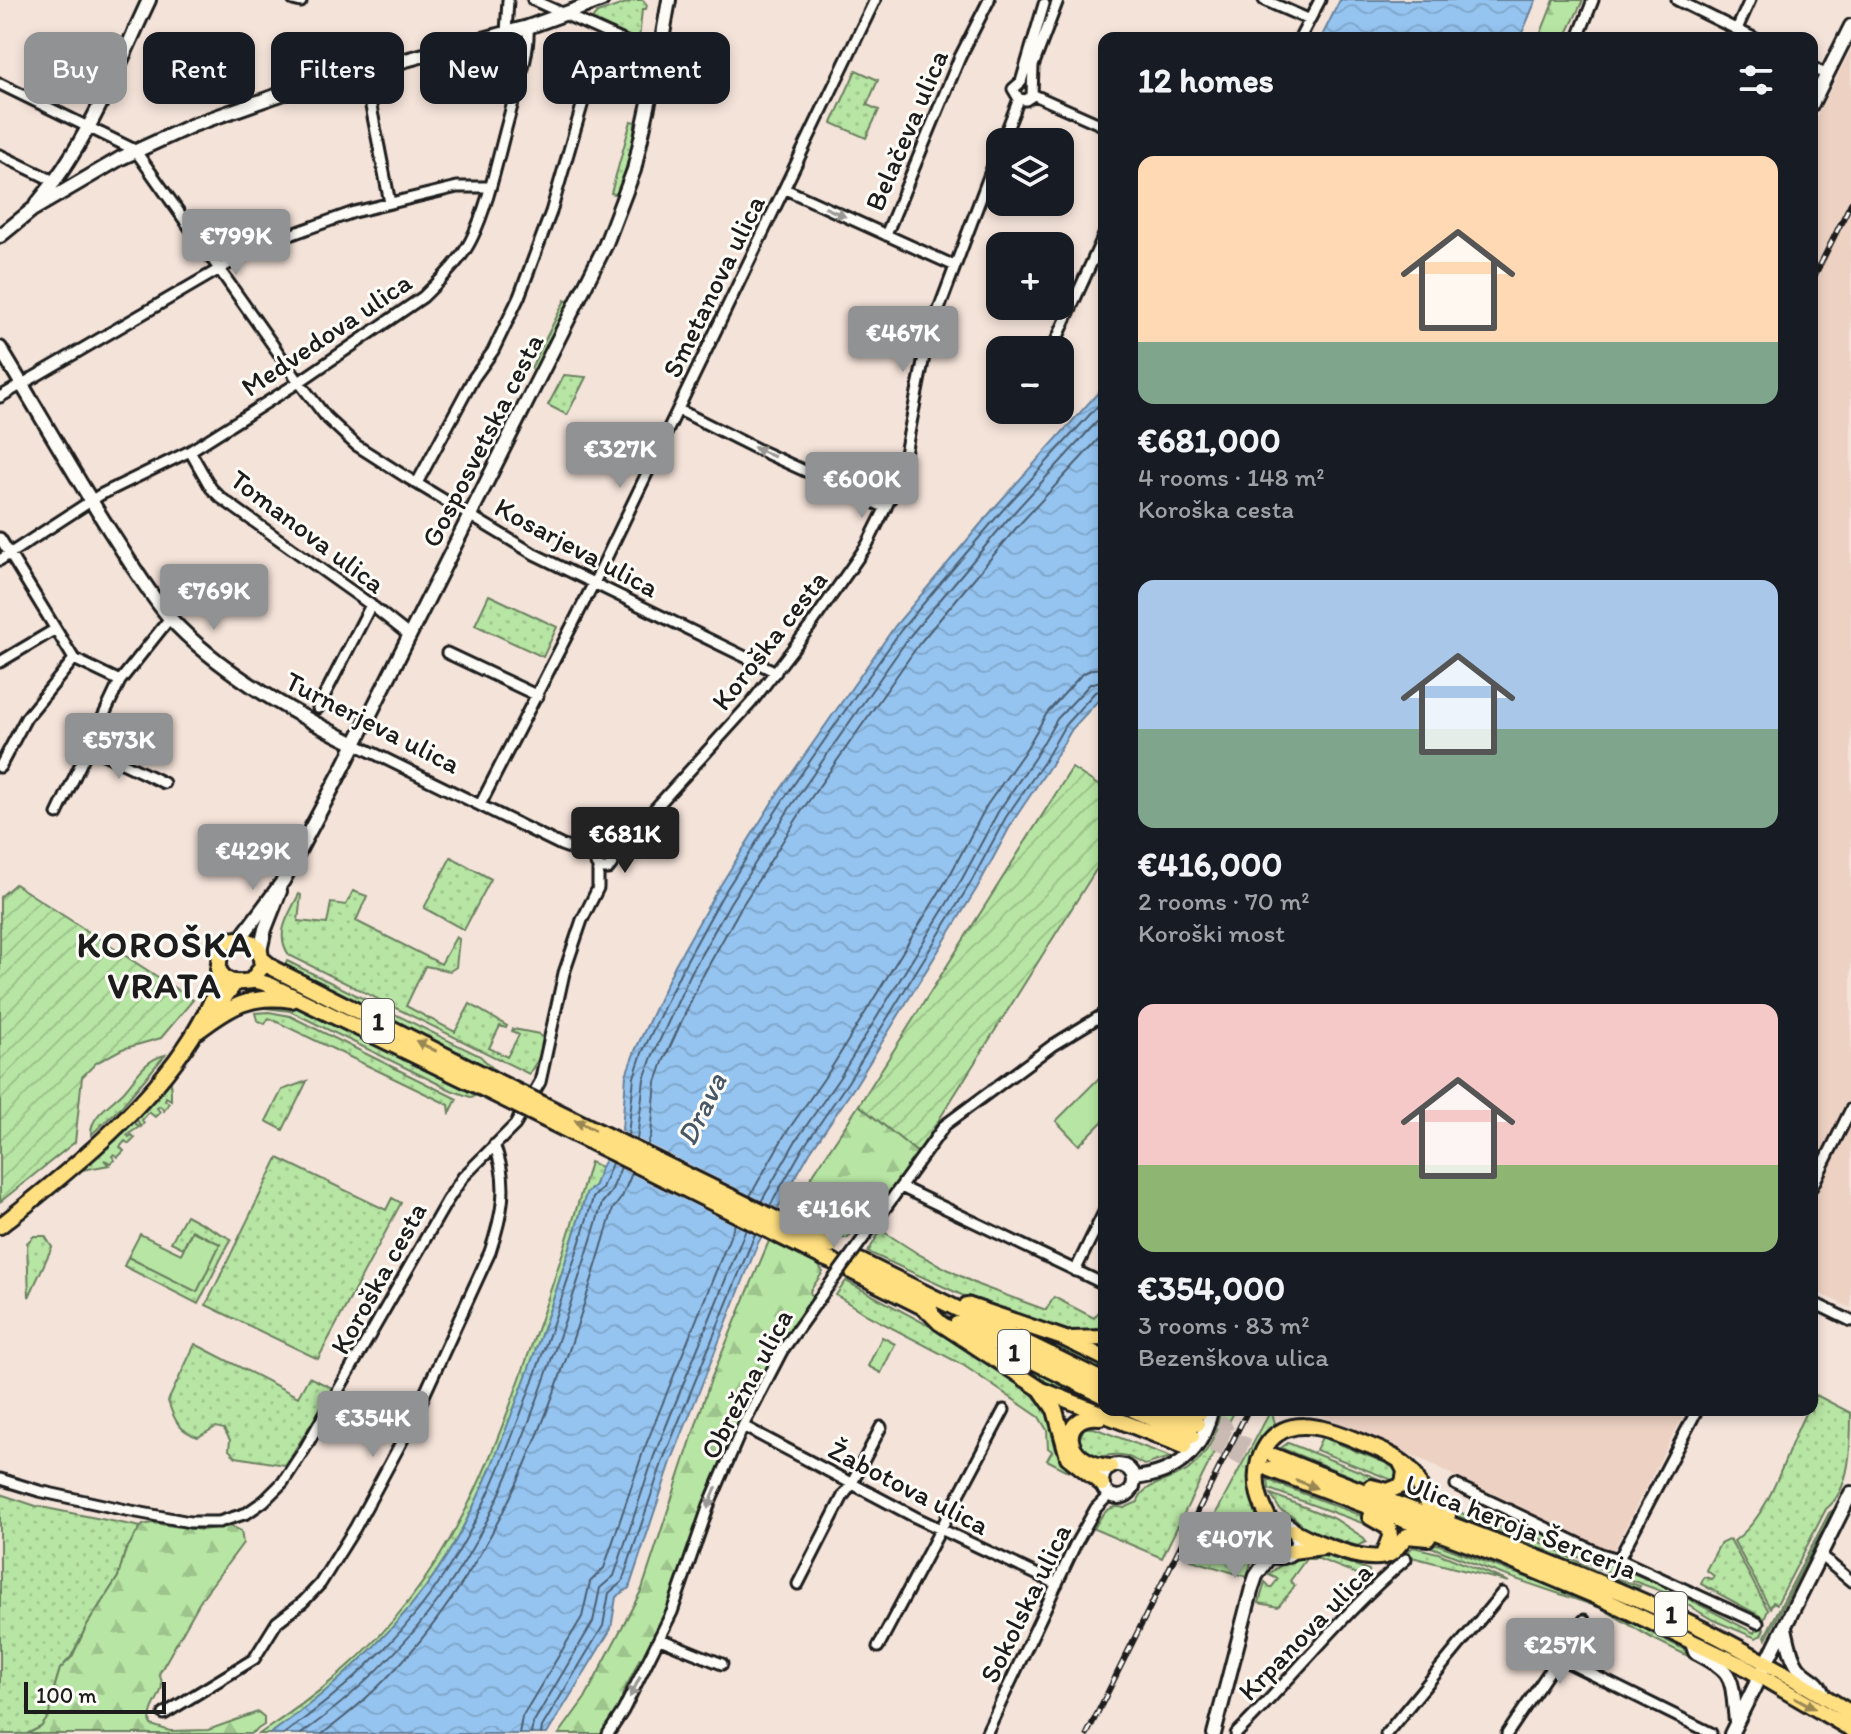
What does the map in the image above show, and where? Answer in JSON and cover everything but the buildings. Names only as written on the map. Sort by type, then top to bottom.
[{"type":"main road","name":"1","points":[[193,1035],[216,992],[218,956],[223,947],[240,939],[255,944],[278,972],[492,1086],[834,1255]]},
{"type":"main road","points":[[251,981],[258,975],[261,955]]},
{"type":"main road","points":[[218,969],[225,978],[235,983]]},
{"type":"main road","name":"1","points":[[0,1226],[112,1130],[141,1100],[235,983],[251,981],[272,986],[492,1086]]},
{"type":"main road","name":"1","points":[[193,1035],[228,1009],[249,1000],[270,997],[312,1005]]},
{"type":"main road","name":"1","points":[[856,1267],[1098,1393]]},
{"type":"main road","name":"1","points":[[925,1301],[1098,1378]]},
{"type":"main road","points":[[925,1301],[955,1301],[1063,1338],[1098,1355]]},
{"type":"main road","points":[[925,1301],[940,1323],[1042,1390],[1098,1414]]},
{"type":"main road","points":[[1063,1338],[1098,1339]]},
{"type":"main road","points":[[1042,1390],[1055,1410],[1068,1457],[1105,1489]]},
{"type":"main road","points":[[1103,1416],[1108,1418]]},
{"type":"main road","points":[[1163,1416],[1197,1423]]},
{"type":"main road","points":[[1110,1467],[1083,1460],[1075,1452],[1071,1440],[1073,1427],[1078,1422],[1089,1417],[1197,1423]]},
{"type":"main road","points":[[1272,1525],[1260,1501],[1257,1470],[1261,1456],[1270,1443],[1287,1430],[1307,1424],[1333,1429],[1400,1461]]},
{"type":"main road","name":"1","points":[[1400,1461],[1405,1479],[1403,1485],[1394,1491],[1378,1490],[1359,1483],[1339,1483],[1272,1463],[1342,1498],[1472,1539],[1762,1670],[1851,1729]]},
{"type":"main road","name":"1","points":[[1400,1461],[1413,1472],[1425,1502],[1464,1521],[1472,1539]]},
{"type":"main road","name":"Ulica heroja Šercerja","points":[[1339,1483],[1472,1539],[1573,1571],[1677,1616],[1762,1670],[1824,1696],[1851,1713]]},
{"type":"main road","name":"1","points":[[1342,1498],[1358,1512],[1387,1525],[1390,1537],[1383,1556]]},
{"type":"main road","points":[[1294,1531],[1327,1546],[1366,1558],[1383,1556]]},
{"type":"main road","name":"1","points":[[1383,1556],[1391,1554],[1410,1535],[1448,1545],[1472,1539]]},
{"type":"main road","points":[[1292,1551],[1327,1546]]},
{"type":"street","points":[[32,210],[56,182],[88,128],[149,0]]},
{"type":"street","points":[[506,32],[508,0]]},
{"type":"street","points":[[533,0],[604,32]]},
{"type":"street","points":[[510,32],[602,0]]},
{"type":"street","name":"Gosposvetska cesta","points":[[663,32],[669,0]]},
{"type":"street","name":"Smetanova ulica","points":[[480,805],[594,584],[875,0]]},
{"type":"street","name":"Belačeva ulica","points":[[886,235],[960,57],[989,0]]},
{"type":"street","points":[[1264,0],[1310,20]]},
{"type":"street","points":[[1303,32],[1320,0]]},
{"type":"street","points":[[1580,32],[1593,0]]},
{"type":"street","points":[[1677,0],[1743,32]]},
{"type":"street","points":[[1737,29],[1750,0]]},
{"type":"street","points":[[1050,4],[1021,82],[1098,123]]},
{"type":"street","points":[[1019,99],[1026,100],[1032,90],[1033,66],[1050,4]]},
{"type":"street","points":[[1818,92],[1851,26]]},
{"type":"street","name":"Medvedova ulica","points":[[0,560],[91,501],[190,451],[299,382],[423,297],[440,280],[471,240],[526,53],[528,27]]},
{"type":"street","points":[[1818,70],[1826,75]]},
{"type":"street","name":"Koroška cesta","points":[[1008,128],[1019,99],[1013,89],[1021,82]]},
{"type":"street","name":"Kosarjeva ulica","points":[[0,84],[135,150],[299,382],[326,417],[356,445],[534,554],[776,672]]},
{"type":"street","points":[[0,236],[32,210],[135,150],[271,97]]},
{"type":"street","points":[[370,104],[390,203]]},
{"type":"street","points":[[417,483],[473,379],[493,351],[519,297],[551,212],[582,104]]},
{"type":"street","name":"Gosposvetska cesta","points":[[283,881],[410,636],[605,246],[634,170],[649,104]]},
{"type":"street","points":[[0,155],[56,182]]},
{"type":"street","name":"Koroška cesta","points":[[0,1479],[77,1500],[190,1522],[219,1522],[247,1513],[274,1491],[298,1459],[345,1382],[447,1201],[463,1177],[515,1125],[540,1082],[564,973],[582,920],[598,888],[605,881],[610,863],[751,703],[838,589],[867,545],[903,464],[927,341],[986,184]]},
{"type":"street","points":[[0,397],[218,268],[284,235],[320,222],[457,187],[489,187]]},
{"type":"street","points":[[785,189],[955,266]]},
{"type":"street","points":[[1058,336],[1098,248]]},
{"type":"street","name":"Turnerjeva ulica","points":[[0,348],[91,501],[146,586],[170,618],[222,663],[323,728],[597,863]]},
{"type":"street","points":[[679,410],[886,508]]},
{"type":"street","name":"Tomanova ulica","points":[[190,451],[211,488],[221,498],[410,636]]},
{"type":"street","points":[[0,538],[74,659],[82,660],[120,681]]},
{"type":"street","points":[[318,708],[371,605]]},
{"type":"street","points":[[57,814],[120,681],[170,618]]},
{"type":"street","points":[[0,662],[54,630]]},
{"type":"street","points":[[447,653],[538,696]]},
{"type":"street","points":[[0,767],[26,718],[74,659]]},
{"type":"street","points":[[89,747],[164,783]]},
{"type":"street","points":[[604,853],[610,863],[603,870],[597,863],[604,853]]},
{"type":"street","name":"Koroška cesta","points":[[597,863],[598,888]]},
{"type":"street","points":[[240,939],[283,881]]},
{"type":"street","points":[[261,955],[283,881]]},
{"type":"street","name":"Obrežna ulica","points":[[608,1734],[660,1639],[693,1557],[709,1505],[743,1426],[782,1351],[945,1125],[1053,1045],[1098,1018]]},
{"type":"street","points":[[1818,1175],[1851,1109]]},
{"type":"street","points":[[164,1714],[254,1659],[277,1622],[320,1584],[355,1528],[409,1428],[490,1252],[500,1222],[504,1193],[503,1170],[494,1145]]},
{"type":"street","points":[[901,1187],[1098,1281]]},
{"type":"street","points":[[1075,1271],[1098,1224]]},
{"type":"street","points":[[1818,1305],[1851,1321]]},
{"type":"street","points":[[878,1647],[943,1530],[1004,1410]]},
{"type":"street","points":[[1619,1559],[1694,1416]]},
{"type":"street","points":[[1134,1478],[1155,1475],[1182,1463],[1205,1435],[1197,1423]]},
{"type":"street","name":"Žabotova ulica","points":[[743,1426],[851,1485],[1057,1584]]},
{"type":"street","points":[[798,1584],[881,1427]]},
{"type":"street","points":[[1123,1466],[1134,1478],[1133,1488],[1126,1495],[1119,1497],[1105,1489],[1104,1474],[1110,1467],[1123,1466]]},
{"type":"street","points":[[1456,1485],[1601,1554],[1619,1559],[1758,1623]]},
{"type":"street","name":"Sokolska ulica","points":[[986,1734],[1105,1489]]},
{"type":"street","points":[[1734,1728],[1851,1493]]},
{"type":"street","points":[[1282,1523],[1294,1531],[1297,1541],[1292,1551],[1282,1556],[1271,1554],[1263,1541],[1264,1533],[1272,1525],[1282,1523]]},
{"type":"street","points":[[1214,1734],[1252,1588],[1271,1554]]},
{"type":"street","points":[[1821,1556],[1851,1581]]},
{"type":"street","name":"Krpanova ulica","points":[[1236,1734],[1283,1688],[1377,1584],[1406,1559]]},
{"type":"street","points":[[1386,1734],[1502,1593]]},
{"type":"street","points":[[1507,1734],[1584,1620]]},
{"type":"street","points":[[1785,1628],[1794,1661],[1801,1671],[1819,1683],[1824,1696]]},
{"type":"street","points":[[660,1639],[722,1664]]},
{"type":"street","points":[[1691,1640],[1695,1652],[1722,1667],[1731,1679],[1734,1728]]},
{"type":"street","points":[[1559,1658],[1711,1733]]},
{"type":"shaded area","points":[[1851,49],[1851,1308],[1818,1293],[1818,114]]},
{"type":"shaded area","points":[[1324,1416],[1683,1416],[1609,1559],[1436,1466]]},
{"type":"green space","points":[[635,0],[643,0],[647,5],[646,9],[642,9],[640,32],[620,32],[592,19],[597,13]]},
{"type":"green space","points":[[1554,0],[1583,0],[1568,32],[1541,32]]},
{"type":"green space","points":[[856,70],[878,80],[867,105],[879,110],[866,138],[832,123]]},
{"type":"green space","points":[[631,121],[635,122],[634,141],[618,195],[611,193]]},
{"type":"green space","points":[[565,300],[572,304],[538,372],[531,368]]},
{"type":"green space","points":[[564,375],[586,377],[567,415],[548,405]]},
{"type":"green space","points":[[489,595],[557,627],[543,657],[475,625]]},
{"type":"green space","points":[[1072,768],[1098,785],[1098,867],[918,1153],[859,1105]]},
{"type":"green space","points":[[451,857],[491,879],[464,930],[424,908]]},
{"type":"green space","points":[[15,884],[193,1000],[161,1038],[122,1049],[96,1063],[82,1077],[75,1142],[0,1202],[0,897]]},
{"type":"green space","points":[[353,891],[367,896],[356,921],[441,964],[456,937],[459,939],[456,967],[450,971],[425,966],[406,1006],[455,1032],[470,1004],[507,1026],[500,1026],[489,1048],[507,1057],[519,1035],[513,1029],[539,1034],[543,1039],[542,1053],[529,1074],[289,955],[283,932],[299,894],[298,921],[327,924],[331,903],[346,905]]},
{"type":"green space","points":[[287,961],[480,1056],[500,1075],[283,968]]},
{"type":"green space","points":[[264,1001],[294,1005],[481,1095],[470,1097],[451,1090],[290,1011],[257,1007]]},
{"type":"green space","points":[[255,1013],[290,1016],[457,1099],[450,1113],[449,1105],[269,1018],[265,1024],[257,1020]]},
{"type":"green space","points":[[165,1055],[122,1106],[91,1135],[94,1122],[103,1110],[146,1065]]},
{"type":"green space","points":[[167,1079],[171,1083],[171,1100],[166,1097],[169,1103],[164,1111],[160,1106],[157,1108],[160,1112],[155,1117],[149,1112],[142,1120],[144,1123],[141,1127],[137,1120],[134,1122],[139,1127],[127,1135],[135,1138],[129,1144],[125,1141],[120,1147],[124,1151],[118,1157],[114,1154],[115,1160],[111,1163],[104,1160],[109,1165],[77,1171]]},
{"type":"green space","points":[[1098,1079],[1098,1126],[1079,1145],[1056,1121]]},
{"type":"green space","points":[[307,1081],[283,1130],[266,1121],[282,1090]]},
{"type":"green space","points":[[859,1105],[918,1153],[876,1212],[871,1215],[866,1213],[848,1238],[835,1238],[819,1266],[823,1272],[810,1291],[812,1299],[781,1341],[745,1410],[702,1510],[687,1560],[646,1659],[640,1658],[622,1696],[625,1700],[603,1734],[559,1734],[585,1698],[642,1589],[711,1379],[769,1241]]},
{"type":"green space","points":[[278,1158],[386,1210],[392,1198],[401,1203],[318,1359],[206,1305]]},
{"type":"green space","points":[[590,1162],[601,1167],[595,1185],[586,1194],[534,1356],[476,1502],[453,1546],[425,1588],[372,1649],[292,1718],[270,1734],[259,1734],[358,1658],[392,1622],[428,1575],[462,1518],[525,1364]]},
{"type":"green space","points":[[186,1215],[231,1239],[198,1304],[124,1266],[128,1257],[197,1292],[220,1244],[192,1230],[183,1248],[171,1242]]},
{"type":"green space","points":[[881,1230],[920,1255],[978,1285],[1046,1310],[1054,1297],[1094,1318],[1098,1313],[1098,1328],[1094,1332],[1071,1331],[977,1302],[868,1252]]},
{"type":"green space","points":[[192,1231],[220,1244],[197,1292],[128,1257],[140,1234],[181,1254]]},
{"type":"green space","points":[[34,1236],[45,1236],[52,1247],[29,1297],[27,1243]]},
{"type":"green space","points":[[846,1281],[950,1337],[1031,1393],[1047,1412],[1056,1451],[1070,1472],[1047,1460],[1052,1451],[1048,1448],[1047,1430],[1039,1417],[963,1365],[867,1315],[836,1295]]},
{"type":"green space","points":[[987,1319],[1054,1339],[1098,1360],[1098,1373]]},
{"type":"green space","points":[[882,1337],[895,1344],[881,1373],[868,1366]]},
{"type":"green space","points":[[976,1339],[1098,1397],[1098,1411],[1046,1387],[995,1356]]},
{"type":"green space","points":[[195,1344],[298,1397],[309,1377],[334,1389],[285,1465],[236,1457],[229,1450],[230,1440],[224,1429],[216,1427],[198,1437],[178,1424],[168,1401]]},
{"type":"green space","points":[[1818,1396],[1851,1413],[1848,1466],[1834,1501],[1826,1509],[1777,1604],[1773,1602],[1770,1608],[1734,1541],[1748,1529],[1769,1498],[1804,1416],[1818,1416]]},
{"type":"green space","points":[[1110,1416],[1138,1416],[1189,1440],[1187,1442]]},
{"type":"green space","points":[[1219,1416],[1232,1416],[1162,1558],[1094,1529],[1109,1509],[1124,1508],[1138,1502],[1145,1491],[1188,1470],[1201,1458],[1217,1427]]},
{"type":"green space","points":[[1268,1416],[1273,1416],[1275,1423],[1256,1450],[1249,1467],[1257,1531],[1247,1577],[1191,1560]]},
{"type":"green space","points":[[1084,1428],[1094,1428],[1171,1457],[1145,1465],[1126,1456],[1095,1456],[1079,1440]]},
{"type":"green space","points":[[1322,1437],[1388,1464],[1397,1471],[1397,1479],[1392,1480],[1316,1450]]},
{"type":"green space","points":[[1288,1443],[1391,1484],[1377,1487],[1281,1448]]},
{"type":"green space","points":[[1268,1480],[1375,1521],[1384,1531],[1269,1489]]},
{"type":"green space","points":[[0,1494],[36,1506],[141,1527],[125,1552],[118,1577],[87,1625],[71,1657],[60,1669],[51,1699],[50,1716],[41,1727],[27,1734],[0,1734]]},
{"type":"green space","points":[[1271,1494],[1335,1519],[1366,1542],[1357,1546],[1306,1529],[1294,1517],[1280,1510]]},
{"type":"green space","points":[[1442,1506],[1540,1542],[1602,1574],[1640,1586],[1627,1586],[1605,1579],[1538,1547],[1439,1509]]},
{"type":"green space","points":[[1833,1510],[1766,1639],[1765,1636]]},
{"type":"green space","points":[[1510,1521],[1599,1560],[1595,1566],[1556,1545],[1508,1526]]},
{"type":"green space","points":[[152,1523],[202,1530],[231,1526],[241,1531],[243,1543],[202,1598],[159,1674],[162,1687],[152,1711],[151,1725],[170,1731],[208,1730],[258,1712],[264,1717],[264,1725],[250,1734],[27,1734],[41,1727],[49,1716],[60,1669],[72,1657],[87,1625],[118,1577],[125,1552],[139,1529]]},
{"type":"green space","points":[[1730,1539],[1768,1610],[1761,1627],[1764,1629],[1756,1638],[1713,1620],[1673,1596],[1675,1592],[1754,1633],[1762,1617],[1701,1584],[1704,1577],[1712,1579],[1714,1576],[1706,1570],[1720,1544]]},
{"type":"green space","points":[[1426,1540],[1612,1609],[1715,1665],[1721,1677],[1706,1665],[1601,1608],[1426,1545]]},
{"type":"green space","points":[[1413,1547],[1438,1553],[1509,1582],[1404,1555]]},
{"type":"green space","points":[[1314,1554],[1369,1570],[1370,1579],[1319,1559],[1306,1559],[1290,1581],[1295,1586],[1278,1607],[1259,1603],[1265,1582],[1271,1588],[1278,1579],[1269,1575],[1273,1571],[1290,1561]]},
{"type":"green space","points":[[1606,1562],[1671,1589],[1669,1594],[1598,1568]]},
{"type":"water","points":[[1340,0],[1536,0],[1523,32],[1324,32]]},
{"type":"water","name":"Drava","points":[[1098,393],[1098,701],[1072,729],[1013,821],[977,888],[855,1086],[810,1152],[758,1243],[671,1462],[629,1588],[616,1597],[611,1629],[547,1734],[270,1734],[313,1702],[372,1649],[425,1588],[453,1546],[486,1478],[524,1382],[586,1194],[595,1185],[601,1167],[622,1130],[626,1075],[675,965],[776,796],[895,626],[995,507],[1070,424],[1074,424],[1074,419]]},
{"type":"pier","points":[[618,1129],[781,1210],[765,1240],[601,1159]]},
{"type":"tunnel","points":[[1208,1416],[1224,1424],[1230,1437]]},
{"type":"tunnel","points":[[1197,1424],[1274,1456]]},
{"type":"tunnel","points":[[1192,1436],[1268,1469]]},
{"type":"railway","points":[[1818,269],[1851,203]]},
{"type":"railway","points":[[1087,1734],[1245,1416]]},
{"type":"district","name":"KOROŠKA VRATA","points":[[165,964]]}]
